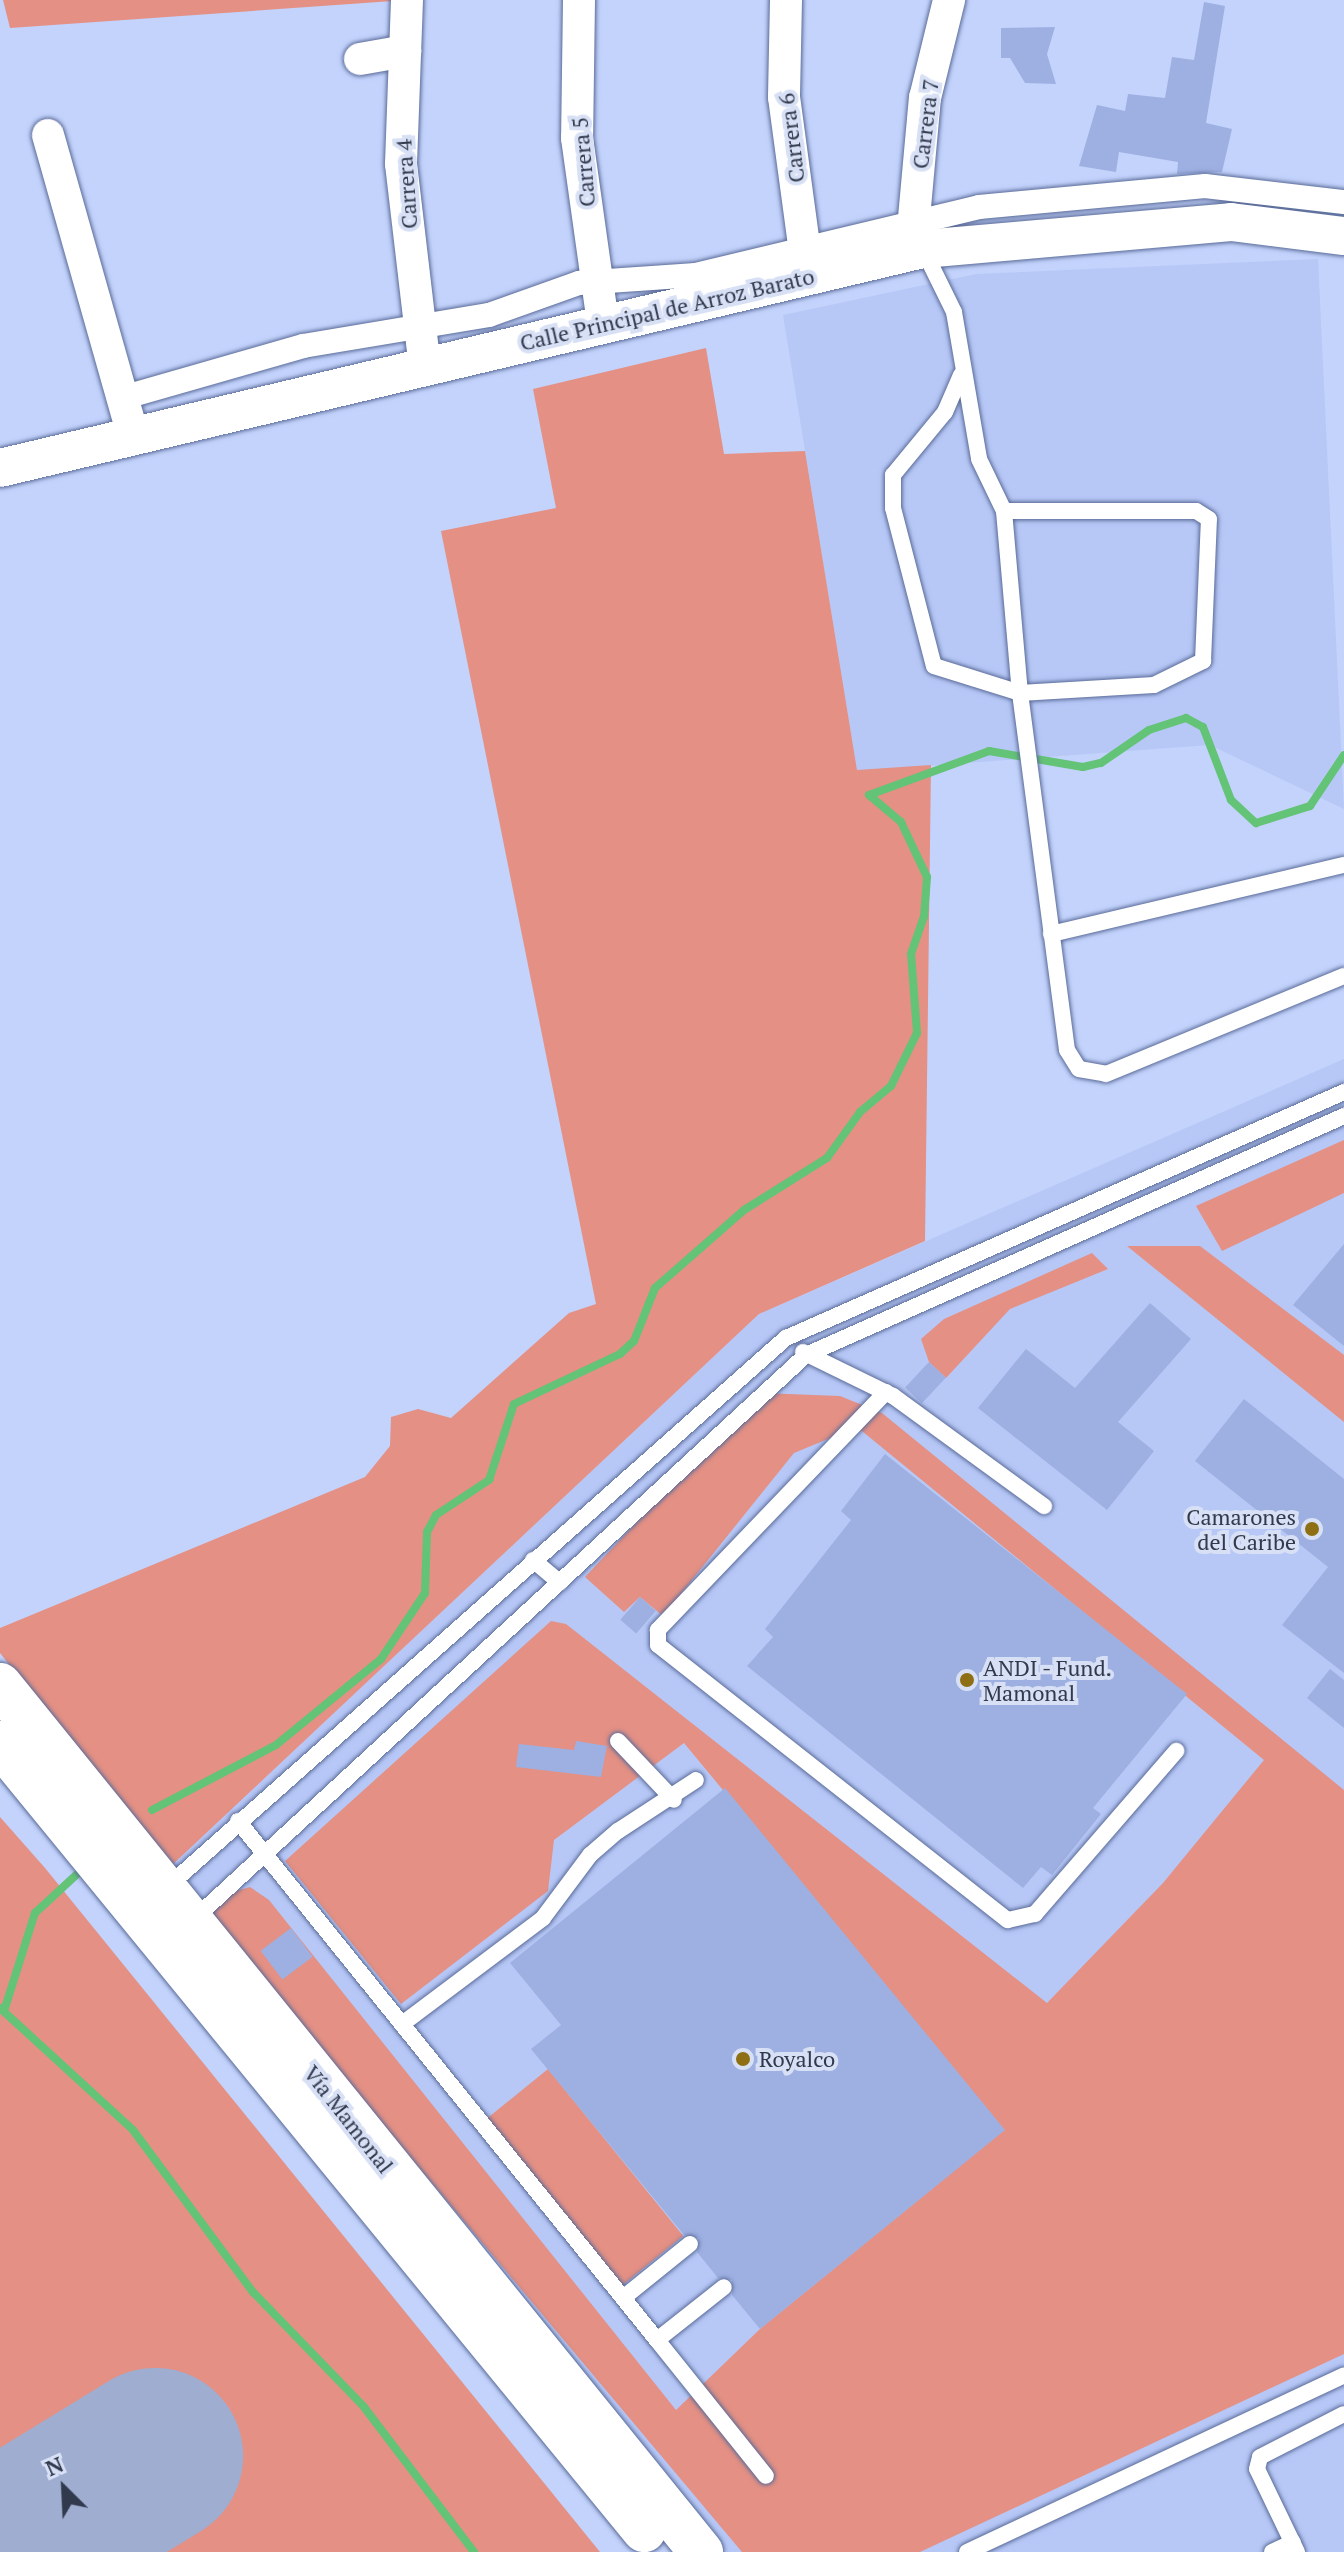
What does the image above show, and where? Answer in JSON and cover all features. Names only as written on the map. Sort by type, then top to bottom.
[{"type":"main road","name":"Vía Mamonal","points":[[0,1685],[701,2552]]},
{"type":"main road","name":"Vía Mamonal","points":[[0,1743],[662,2552]]},
{"type":"street","name":"Carrera 4","points":[[407,0],[401,164],[425,367]]},
{"type":"street","name":"Carrera 5","points":[[579,0],[577,138],[603,324]]},
{"type":"street","name":"Carrera 6","points":[[786,0],[784,97],[807,263]]},
{"type":"street","name":"Carrera 7","points":[[918,234],[925,98],[949,0]]},
{"type":"street","points":[[360,59],[405,51]]},
{"type":"street","points":[[48,135],[134,439]]},
{"type":"street","points":[[918,234],[1064,194],[1205,186],[1344,202]]},
{"type":"street","name":"Calle Principal de Arroz Barato","points":[[0,468],[134,439],[603,324],[807,263],[918,234],[1231,222],[1344,236]]},
{"type":"street","points":[[122,398],[420,322],[489,315],[579,283],[598,286],[807,263]]},
{"type":"lane","points":[[918,234],[954,312],[961,375],[979,459],[1004,511],[1020,693],[1067,1050],[1079,1069],[1106,1074],[1344,976]]},
{"type":"lane","points":[[961,375],[945,412],[893,475],[893,508],[934,666],[1020,693],[1154,685],[1194,670],[1203,661],[1213,534],[1209,519],[1196,511],[1004,511]]},
{"type":"lane","points":[[1051,934],[1344,865]]},
{"type":"lane","points":[[178,1904],[238,1821],[786,1338],[1033,1226],[1344,1092]]},
{"type":"lane","points":[[178,1904],[263,1852],[806,1355],[1344,1116]]},
{"type":"lane","points":[[1033,1226],[1043,1249]]},
{"type":"lane","points":[[786,1338],[806,1355],[886,1392],[1044,1506]]},
{"type":"lane","points":[[886,1392],[658,1630],[658,1645],[1008,1920],[1035,1914],[1176,1751]]},
{"type":"lane","points":[[533,1560],[560,1583]]},
{"type":"lane","points":[[618,1741],[674,1800]]},
{"type":"lane","points":[[402,2024],[543,1918],[618,1831],[674,1800],[696,1780]]},
{"type":"lane","points":[[238,1821],[766,2476]]},
{"type":"lane","points":[[623,2298],[690,2244]]},
{"type":"lane","points":[[657,2340],[724,2287]]},
{"type":"lane","points":[[967,2552],[1344,2375]]},
{"type":"lane","points":[[1272,2552],[1295,2547],[1257,2469],[1260,2457],[1344,2414]]},
{"type":"shaded area","points":[[3,0],[407,0],[10,28]]},
{"type":"shaded area","points":[[1318,259],[1344,809],[1210,745],[857,771],[783,315],[976,274]]},
{"type":"shaded area","points":[[706,348],[724,454],[805,451],[857,770],[931,765],[925,1241],[759,1314],[170,1867],[0,1653],[0,1628],[365,1477],[390,1446],[391,1417],[418,1409],[451,1418],[569,1313],[596,1304],[441,531],[556,508],[533,389]]},
{"type":"shaded area","points":[[1344,1059],[1344,2552],[727,2552],[170,1867],[759,1314]]},
{"type":"shaded area","points":[[1344,1140],[1344,1193],[1222,1251],[1196,1206]]},
{"type":"shaded area","points":[[1127,1246],[1200,1246],[1344,1355],[1344,1422]]},
{"type":"shaded area","points":[[1092,1253],[1108,1269],[1010,1309],[946,1378],[929,1362],[921,1339],[944,1319]]},
{"type":"shaded area","points":[[759,1393],[840,1396],[882,1413],[1344,1790],[1344,2354],[920,2552],[742,2552],[209,1918],[222,1895],[250,1887],[269,1900],[676,2410],[760,2329],[1004,2130],[684,1743],[554,1840],[548,1891],[401,2004],[285,1861],[551,1621],[566,1624],[1047,2003],[1163,1883],[1264,1760],[857,1427],[794,1453],[663,1616],[640,1597],[624,1612],[585,1577]]},
{"type":"shaded area","points":[[0,1817],[45,1868],[600,2552],[13,2552],[0,2536]]},
{"type":"shaded area","points":[[548,2069],[683,2236],[622,2286],[487,2119]]},
{"type":"building","points":[[1204,2],[1225,6],[1206,123],[1232,129],[1222,172],[1177,174],[1178,162],[1119,152],[1116,172],[1079,166],[1097,105],[1125,111],[1128,94],[1165,98],[1172,57],[1194,60]]},
{"type":"building","points":[[1055,27],[1047,54],[1056,84],[1025,83],[1010,58],[1001,58],[1001,28]]},
{"type":"building","points":[[1344,1244],[1344,1346],[1293,1305]]},
{"type":"building","points":[[1150,1303],[1191,1339],[1118,1422],[1154,1451],[1107,1510],[978,1408],[1026,1349],[1075,1388]]},
{"type":"building","points":[[929,1362],[946,1378],[922,1403],[905,1388]]},
{"type":"building","name":"Camarones del Caribe","points":[[1244,1399],[1344,1479],[1344,1673],[1282,1625],[1328,1567],[1195,1461]]},
{"type":"building","name":"ANDI - Fund. Mamonal","points":[[885,1454],[1187,1694],[1093,1808],[1101,1814],[1052,1875],[1041,1867],[1023,1888],[747,1666],[773,1637],[765,1629],[851,1520],[841,1511]]},
{"type":"building","points":[[640,1597],[656,1611],[636,1633],[620,1620]]},
{"type":"building","points":[[1330,1669],[1344,1680],[1344,1728],[1307,1698]]},
{"type":"building","points":[[576,1741],[607,1746],[601,1777],[516,1767],[519,1744],[574,1750]]},
{"type":"building","name":"Royalco","points":[[725,1788],[1005,2130],[760,2329],[732,2295],[732,2280],[718,2278],[697,2252],[699,2238],[684,2235],[531,2049],[561,2025],[510,1963]]},
{"type":"building","points":[[291,1928],[313,1957],[282,1980],[261,1951]]},
{"type":"waterway","points":[[152,1810],[276,1745],[381,1659],[425,1593],[427,1532],[436,1515],[489,1480],[514,1404],[620,1354],[634,1341],[655,1288],[744,1210],[827,1158],[860,1112],[891,1086],[917,1033],[911,954],[924,917],[927,877],[901,822],[869,795],[989,751],[1083,767],[1101,763],[1149,730],[1186,718],[1203,727],[1231,800],[1256,823],[1310,806],[1344,755]]},
{"type":"waterway","points":[[5,2008],[35,1913],[76,1875]]},
{"type":"waterway","points":[[0,2008],[133,2130],[253,2292],[364,2407],[474,2552]]},
{"type":"runway","points":[[0,2551],[155,2456]]},
{"type":"place","name":"Camarones del Caribe","points":[[1312,1529]]},
{"type":"place","name":"ANDI - Fund. Mamonal","points":[[967,1680]]},
{"type":"place","name":"Royalco","points":[[743,2059]]}]
